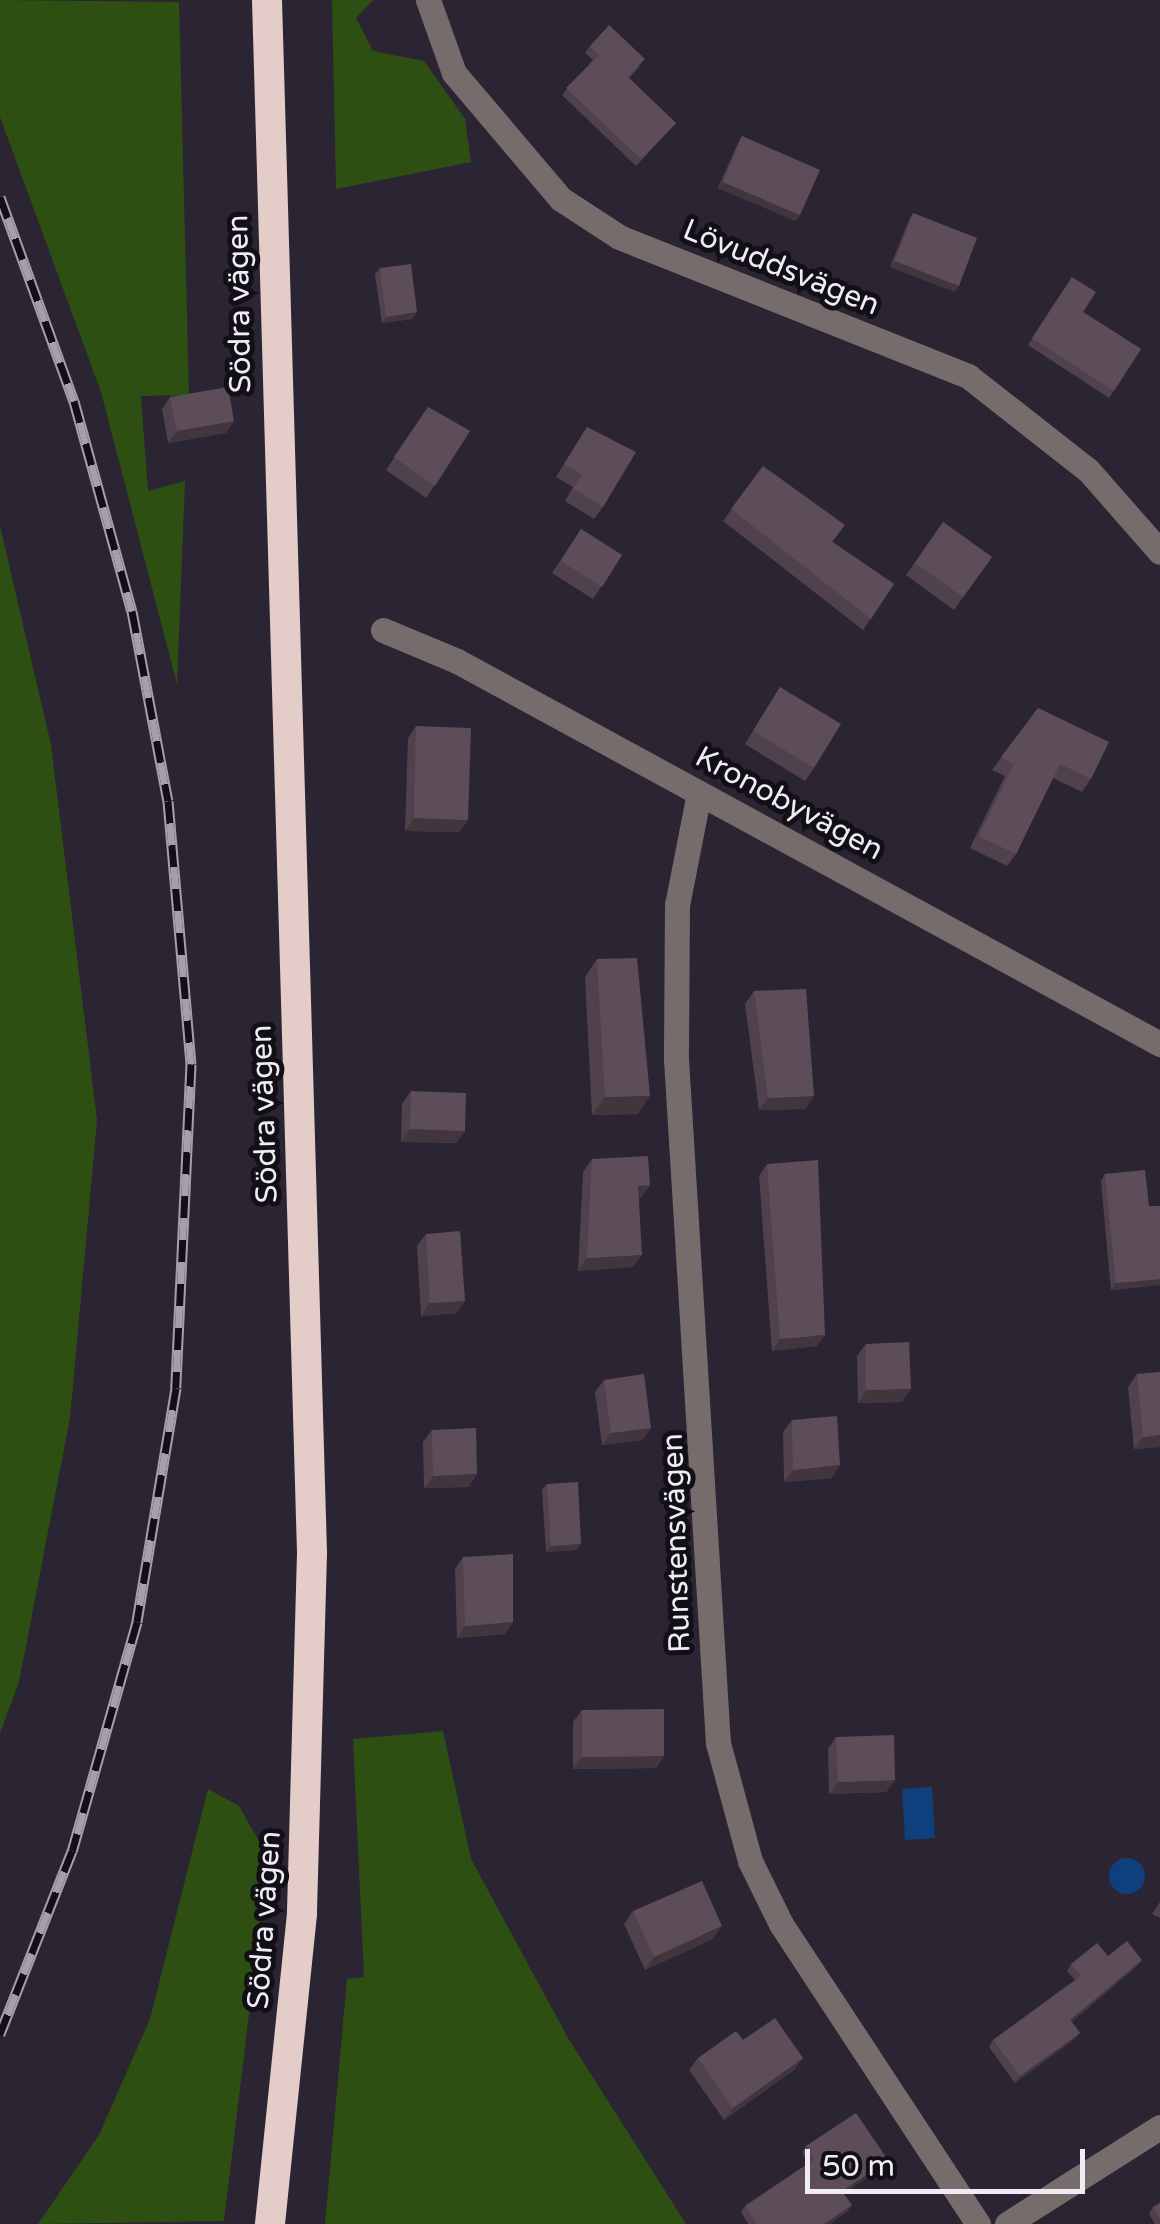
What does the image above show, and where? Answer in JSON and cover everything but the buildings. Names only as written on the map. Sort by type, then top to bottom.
[{"type":"highway","name":"Södra vägen","points":[[268,0],[312,1553],[303,1896],[270,2224]]},
{"type":"street","name":"Lövuddsvägen","points":[[428,0],[454,72],[561,199],[619,237],[968,376],[1088,470],[1160,552]]},
{"type":"street","name":"Kronobyvägen","points":[[382,630],[699,793],[1160,1044]]},
{"type":"street","name":"Runstensvägen","points":[[699,793],[677,905],[676,1059],[718,1744],[750,1861],[781,1924],[978,2224]]},
{"type":"street","points":[[1007,2224],[1160,2128]]},
{"type":"green space","points":[[0,0],[179,2],[189,395],[141,396],[148,491],[185,481],[177,684],[101,392],[0,117]]},
{"type":"green space","points":[[332,0],[373,0],[356,18],[373,51],[424,61],[465,119],[471,162],[336,189]]},
{"type":"green space","points":[[0,526],[51,745],[97,1120],[70,1418],[19,1682],[0,1733]]},
{"type":"green space","points":[[443,1731],[471,1859],[568,2038],[686,2224],[325,2224],[347,1979],[364,1977],[353,1739]]},
{"type":"green space","points":[[208,1789],[239,1806],[268,1857],[224,2221],[38,2224],[99,2135],[150,2019]]},
{"type":"water","points":[[932,1787],[935,1838],[905,1840],[902,1789]]},
{"type":"water","points":[[1127,1858],[1140,1863],[1145,1876],[1140,1889],[1127,1894],[1114,1889],[1109,1876],[1114,1863]]},
{"type":"railway","points":[[0,197],[74,401],[132,611],[168,801],[191,1064],[176,1388],[137,1622],[72,1851],[0,2034]]}]
